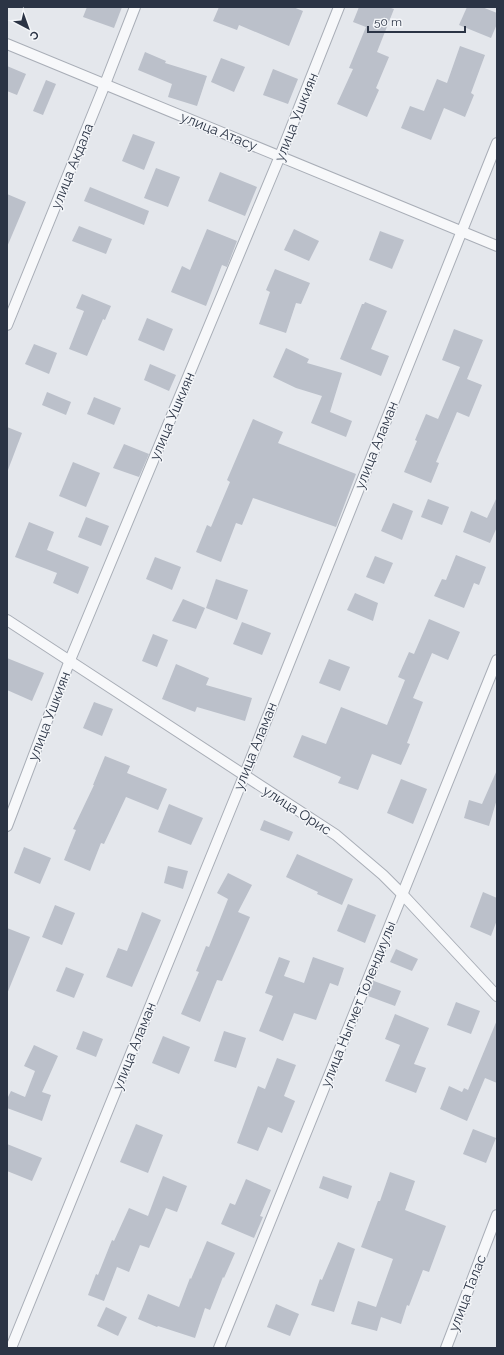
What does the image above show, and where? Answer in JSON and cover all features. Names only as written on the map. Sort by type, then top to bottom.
[{"type":"street","name":"улица Акдала","points":[[7,325],[135,7]]},
{"type":"street","name":"улица Ушкиян","points":[[7,826],[70,660],[280,156],[339,7]]},
{"type":"street","name":"улица Атасу","points":[[7,44],[497,246]]},
{"type":"street","name":"улица Аламан","points":[[11,1348],[244,776],[497,143]]},
{"type":"street","name":"улица Орис","points":[[7,620],[336,836],[383,875],[497,996]]},
{"type":"street","name":"улица Ныгмет Толендиулы","points":[[219,1348],[497,660]]},
{"type":"street","name":"улица Талас","points":[[446,1348],[497,1215]]},
{"type":"street","points":[[7,1346],[11,1348]]},
{"type":"building","points":[[87,7],[122,7],[114,28],[83,17]]},
{"type":"building","points":[[219,7],[293,7],[303,11],[289,46],[239,25],[237,30],[213,21]]},
{"type":"building","points":[[359,7],[388,7],[394,9],[377,52],[389,57],[376,88],[379,90],[367,117],[337,104],[353,69],[349,68],[366,27],[353,22]]},
{"type":"building","points":[[467,7],[482,7],[497,13],[497,24],[491,38],[459,25]]},
{"type":"building","points":[[460,46],[485,55],[471,93],[474,95],[465,117],[444,108],[431,140],[401,128],[410,106],[424,111],[437,79],[447,83]]},
{"type":"building","points":[[145,52],[166,61],[165,63],[207,76],[197,106],[168,97],[172,84],[138,70]]},
{"type":"building","points":[[221,58],[245,67],[234,92],[211,82]]},
{"type":"building","points":[[7,66],[26,74],[17,95],[7,91]]},
{"type":"building","points":[[273,69],[298,79],[288,104],[263,95]]},
{"type":"building","points":[[46,80],[56,84],[43,115],[33,111]]},
{"type":"building","points":[[133,134],[155,142],[144,170],[122,161]]},
{"type":"building","points":[[156,168],[180,177],[168,207],[144,198]]},
{"type":"building","points":[[220,172],[257,187],[245,216],[208,201]]},
{"type":"building","points":[[90,187],[149,211],[144,225],[84,201]]},
{"type":"building","points":[[7,194],[26,202],[7,247]]},
{"type":"building","points":[[79,226],[112,239],[106,254],[72,241]]},
{"type":"building","points":[[207,229],[237,241],[227,267],[222,265],[206,306],[171,292],[182,266],[190,270]]},
{"type":"building","points":[[294,229],[319,241],[309,261],[284,250]]},
{"type":"building","points":[[380,231],[404,240],[392,269],[369,260]]},
{"type":"building","points":[[275,269],[310,283],[301,304],[296,303],[286,333],[259,324],[270,292],[266,290]]},
{"type":"building","points":[[82,294],[111,306],[105,320],[103,319],[87,356],[69,349],[84,311],[76,308]]},
{"type":"building","points":[[365,302],[387,311],[371,349],[389,356],[381,376],[340,359],[362,304]]},
{"type":"building","points":[[147,318],[173,329],[164,351],[138,340]]},
{"type":"building","points":[[454,329],[483,340],[467,379],[482,385],[469,417],[457,412],[436,462],[439,463],[431,483],[404,472],[426,414],[438,419],[460,367],[442,360]]},
{"type":"building","points":[[34,344],[57,353],[49,374],[25,364]]},
{"type":"building","points":[[286,348],[309,359],[307,363],[342,373],[330,412],[352,421],[346,437],[311,423],[322,396],[296,388],[273,377]]},
{"type":"building","points":[[150,364],[176,375],[169,391],[144,380]]},
{"type":"building","points":[[47,392],[71,402],[66,415],[42,405]]},
{"type":"building","points":[[94,397],[121,408],[114,425],[87,414]]},
{"type":"building","points":[[253,419],[283,432],[278,443],[356,474],[336,527],[253,498],[242,525],[236,523],[221,562],[196,552],[207,525],[211,527],[230,482],[227,480]]},
{"type":"building","points":[[7,427],[22,433],[8,470],[7,469]]},
{"type":"building","points":[[124,444],[149,454],[139,477],[113,468]]},
{"type":"building","points":[[73,462],[100,473],[86,507],[59,496]]},
{"type":"building","points":[[497,497],[497,527],[490,543],[463,532],[471,511],[487,518]]},
{"type":"building","points":[[428,499],[449,507],[442,525],[421,517]]},
{"type":"building","points":[[393,503],[413,511],[402,540],[381,531]]},
{"type":"building","points":[[86,517],[109,526],[101,546],[78,537]]},
{"type":"building","points":[[29,522],[54,532],[47,550],[89,567],[78,594],[53,583],[57,573],[15,557]]},
{"type":"building","points":[[456,555],[486,567],[479,585],[474,583],[464,608],[434,596],[442,579],[446,580]]},
{"type":"building","points":[[375,556],[393,563],[384,584],[366,577]]},
{"type":"building","points":[[155,557],[181,567],[172,590],[146,579]]},
{"type":"building","points":[[216,579],[248,590],[237,620],[206,608]]},
{"type":"building","points":[[355,593],[378,603],[373,621],[347,610]]},
{"type":"building","points":[[183,599],[205,608],[196,629],[172,621]]},
{"type":"building","points":[[429,619],[460,632],[448,660],[432,653],[413,698],[423,702],[407,743],[410,744],[401,765],[372,754],[358,790],[338,783],[341,777],[293,757],[302,735],[326,744],[341,707],[387,725],[405,680],[398,677],[409,652],[414,654]]},
{"type":"building","points":[[242,622],[271,633],[262,655],[233,644]]},
{"type":"building","points":[[153,634],[168,640],[157,667],[142,661]]},
{"type":"building","points":[[7,658],[44,673],[32,701],[7,690]]},
{"type":"building","points":[[329,659],[350,667],[340,691],[319,683]]},
{"type":"building","points":[[176,664],[209,678],[206,685],[252,698],[245,721],[197,707],[195,712],[162,699]]},
{"type":"building","points":[[94,702],[113,709],[102,736],[83,728]]},
{"type":"building","points":[[105,756],[130,766],[127,773],[167,789],[158,810],[126,797],[104,844],[101,843],[90,871],[64,860],[76,830],[73,829],[94,785]]},
{"type":"building","points":[[497,770],[497,799],[489,826],[464,818],[469,800],[482,804]]},
{"type":"building","points":[[401,779],[427,789],[413,824],[387,813]]},
{"type":"building","points":[[169,804],[203,818],[191,845],[158,832]]},
{"type":"building","points":[[264,820],[293,832],[289,841],[260,830]]},
{"type":"building","points":[[24,847],[51,858],[40,884],[14,873]]},
{"type":"building","points":[[297,854],[353,879],[342,905],[317,894],[318,892],[286,877]]},
{"type":"building","points":[[168,866],[188,871],[183,889],[164,883]]},
{"type":"building","points":[[228,873],[252,885],[238,912],[250,917],[222,981],[217,980],[200,1022],[181,1014],[199,972],[196,971],[206,946],[209,947],[228,899],[217,893]]},
{"type":"building","points":[[483,892],[497,898],[497,920],[491,936],[470,927]]},
{"type":"building","points":[[348,904],[376,915],[365,943],[337,931]]},
{"type":"building","points":[[55,905],[75,913],[62,945],[42,937]]},
{"type":"building","points":[[142,912],[161,920],[132,987],[106,977],[118,948],[127,951]]},
{"type":"building","points":[[7,928],[30,937],[7,994]]},
{"type":"building","points":[[396,949],[418,959],[412,971],[390,962]]},
{"type":"building","points":[[279,957],[290,961],[284,976],[304,983],[313,957],[344,968],[338,986],[330,983],[316,1020],[294,1013],[283,1041],[259,1031],[273,996],[265,993]]},
{"type":"building","points":[[66,967],[84,974],[74,998],[56,991]]},
{"type":"building","points":[[374,981],[401,991],[395,1006],[368,996]]},
{"type":"building","points":[[456,1002],[480,1011],[471,1034],[447,1025]]},
{"type":"building","points":[[395,1014],[429,1028],[414,1064],[426,1068],[416,1093],[385,1081],[400,1045],[385,1039]]},
{"type":"building","points":[[497,1020],[497,1083],[485,1078],[467,1121],[440,1109],[449,1086],[462,1092],[464,1088],[468,1090]]},
{"type":"building","points":[[83,1031],[103,1039],[96,1057],[76,1049]]},
{"type":"building","points":[[224,1031],[246,1038],[236,1068],[214,1061]]},
{"type":"building","points":[[163,1036],[190,1047],[179,1074],[152,1063]]},
{"type":"building","points":[[34,1045],[58,1056],[42,1092],[51,1095],[42,1121],[7,1108],[7,1099],[11,1091],[25,1097],[35,1071],[24,1066]]},
{"type":"building","points":[[277,1058],[296,1065],[284,1096],[295,1101],[282,1133],[268,1127],[258,1151],[237,1143],[258,1086],[265,1089]]},
{"type":"building","points":[[136,1124],[163,1135],[148,1173],[120,1162]]},
{"type":"building","points":[[473,1129],[496,1138],[486,1163],[463,1154]]},
{"type":"building","points":[[7,1144],[42,1158],[32,1181],[7,1171]]},
{"type":"building","points":[[390,1172],[415,1181],[405,1210],[446,1226],[429,1272],[423,1270],[409,1306],[407,1305],[401,1324],[381,1317],[377,1331],[351,1324],[358,1301],[376,1307],[393,1259],[361,1247]]},
{"type":"building","points":[[163,1176],[187,1186],[177,1212],[166,1208],[149,1248],[140,1245],[129,1272],[117,1267],[104,1301],[88,1295],[112,1240],[114,1241],[129,1208],[148,1216]]},
{"type":"building","points":[[323,1176],[352,1186],[348,1199],[319,1188]]},
{"type":"building","points":[[246,1179],[271,1190],[260,1216],[263,1217],[254,1238],[221,1224],[230,1203],[235,1205]]},
{"type":"building","points":[[207,1241],[235,1253],[224,1278],[223,1277],[210,1310],[205,1308],[195,1338],[158,1326],[157,1327],[138,1319],[148,1294],[179,1307]]},
{"type":"building","points":[[338,1242],[355,1249],[334,1312],[311,1305],[320,1279],[322,1280]]},
{"type":"building","points":[[276,1304],[299,1314],[290,1336],[267,1327]]},
{"type":"building","points":[[106,1307],[127,1317],[118,1336],[97,1326]]}]
